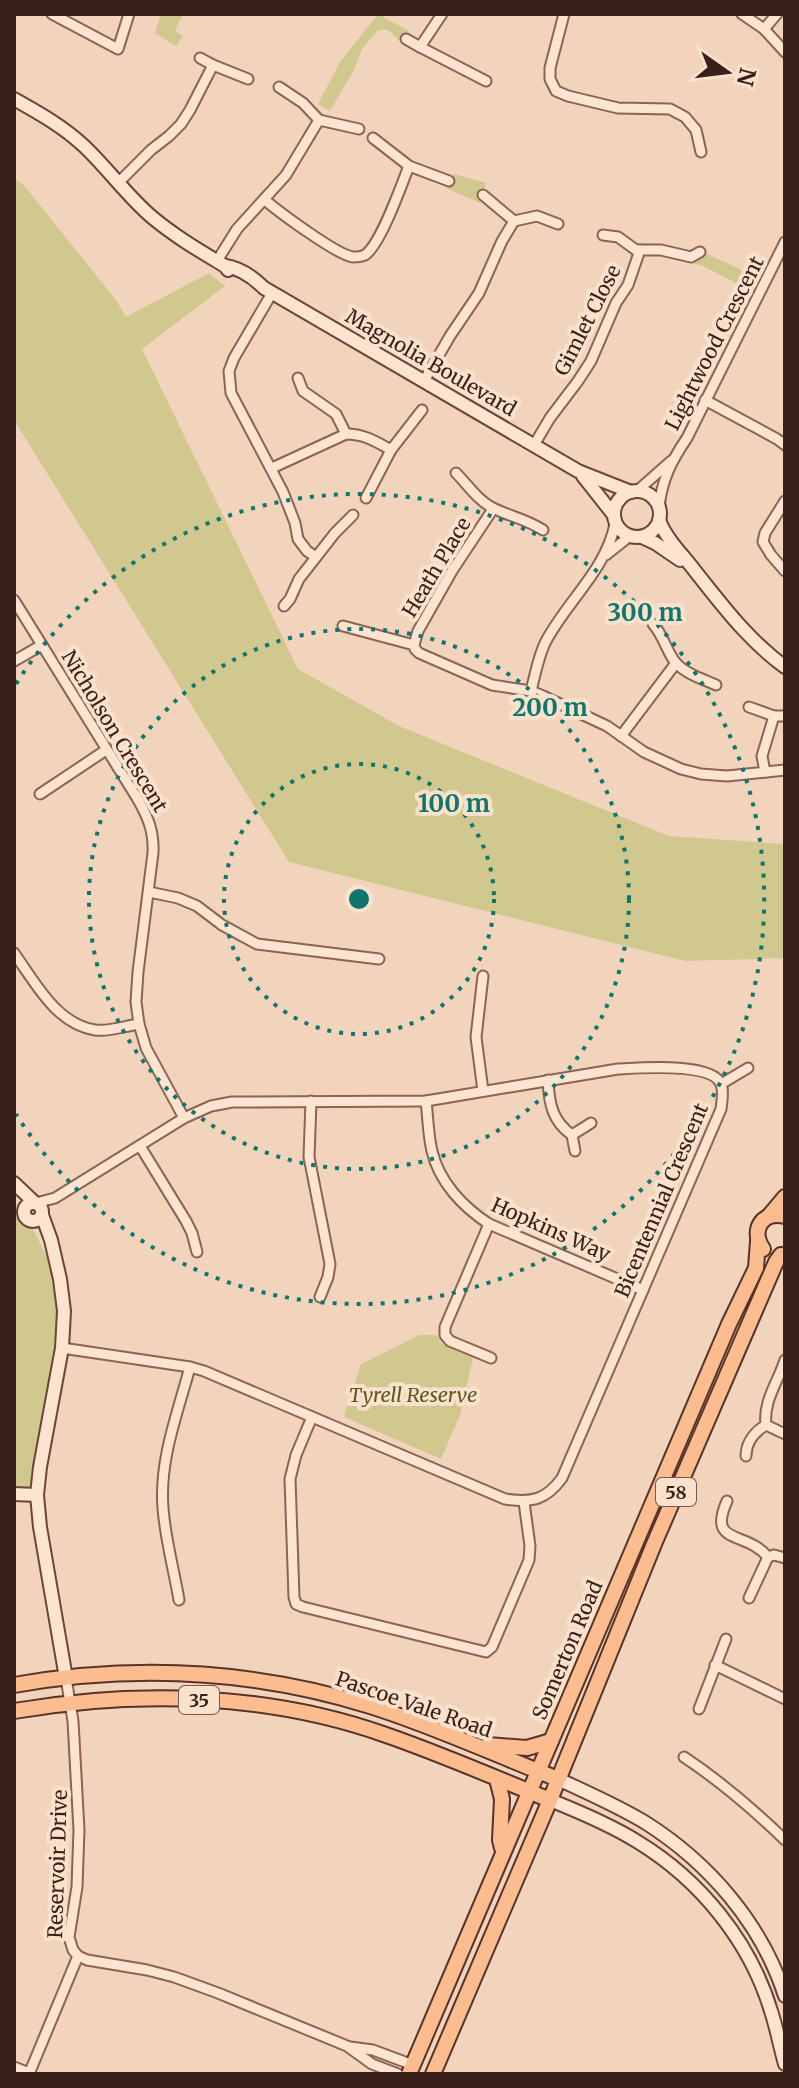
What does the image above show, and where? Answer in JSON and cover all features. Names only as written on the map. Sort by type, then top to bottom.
[{"type":"main road","name":"58","points":[[783,1254],[765,1250],[758,1241],[758,1229],[785,1197]]},
{"type":"main road","points":[[769,1216],[785,1216]]},
{"type":"main road","name":"Somerton Road","points":[[411,2070],[752,1276],[757,1262],[758,1241]]},
{"type":"main road","name":"Somerton Road","points":[[433,2074],[550,1800],[654,1544],[772,1270],[783,1254]]},
{"type":"main road","name":"Pascoe Vale Road","points":[[14,1685],[128,1673],[204,1674],[269,1681],[394,1714],[558,1779]]},
{"type":"main road","points":[[316,1692],[326,1706],[327,1718]]},
{"type":"main road","name":"Pascoe Vale Road","points":[[14,1711],[143,1698],[248,1704],[327,1718],[385,1734],[550,1800]]},
{"type":"main road","points":[[467,1743],[527,1748],[551,1741]]},
{"type":"main road","points":[[497,1779],[502,1799],[500,1840],[503,1852]]},
{"type":"main road","points":[[411,2070],[433,2074]]},
{"type":"street","points":[[52,14],[118,49],[129,14]]},
{"type":"street","points":[[420,47],[442,14]]},
{"type":"street","points":[[564,14],[550,68],[550,79],[556,91],[618,108],[670,109],[685,117],[696,130],[701,152]]},
{"type":"street","points":[[742,14],[764,29],[785,52]]},
{"type":"street","points":[[764,29],[777,14]]},
{"type":"street","points":[[406,39],[486,81]]},
{"type":"street","points":[[200,58],[248,79]]},
{"type":"street","points":[[118,183],[181,124],[213,65]]},
{"type":"street","points":[[279,87],[303,103],[319,120],[359,129]]},
{"type":"street","name":"Magnolia Boulevard","points":[[14,99],[69,133],[134,200],[164,226],[221,263],[240,270],[268,290],[578,471],[634,491]]},
{"type":"street","points":[[221,263],[237,229],[286,175],[319,120]]},
{"type":"street","points":[[373,138],[409,166],[449,181]]},
{"type":"street","points":[[265,200],[291,221],[356,258],[366,254],[375,243],[409,166]]},
{"type":"street","points":[[483,195],[514,221]]},
{"type":"street","points":[[424,381],[479,293],[514,221],[537,216],[558,224]]},
{"type":"street","name":"Gimlet Close","points":[[603,235],[618,237],[636,250],[661,250],[691,257],[700,252]]},
{"type":"street","name":"Lightwood Crescent","points":[[659,514],[662,486],[673,458],[687,438],[785,242]]},
{"type":"street","name":"Gimlet Close","points":[[534,445],[591,361],[616,303],[628,285],[640,250]]},
{"type":"street","points":[[268,290],[229,371],[231,393],[272,468],[295,523],[298,539],[316,557]]},
{"type":"street","points":[[298,378],[303,391],[336,414],[346,434]]},
{"type":"street","points":[[705,400],[785,445]]},
{"type":"street","points":[[366,498],[391,450],[422,410]]},
{"type":"street","points":[[272,468],[346,434],[371,438],[391,450]]},
{"type":"street","name":"Lightwood Crescent","points":[[634,491],[673,458]]},
{"type":"street","name":"Magnolia Boulevard","points":[[578,471],[614,519]]},
{"type":"street","name":"Heath Place","points":[[456,473],[493,509],[527,520],[543,530]]},
{"type":"street","points":[[531,691],[546,642],[603,557],[613,534],[618,500],[634,491],[651,496],[662,527],[733,620],[751,640],[785,667]]},
{"type":"street","points":[[785,501],[765,533],[763,542],[785,571]]},
{"type":"street","name":"Heath Place","points":[[414,645],[418,631],[452,571],[493,509]]},
{"type":"street","points":[[603,557],[636,537],[653,531],[659,514]]},
{"type":"street","points":[[284,606],[299,579],[353,515]]},
{"type":"street","points":[[614,519],[619,529],[672,554],[698,575]]},
{"type":"street","name":"Nicholson Crescent","points":[[14,600],[151,825],[154,837],[136,1002],[146,1048],[184,1118]]},
{"type":"street","points":[[653,624],[662,634],[676,663],[716,685]]},
{"type":"street","points":[[343,626],[414,645],[419,653],[492,685],[531,691],[607,726],[662,762],[701,774],[727,776],[785,770]]},
{"type":"street","points":[[14,661],[42,645]]},
{"type":"street","points":[[621,736],[676,663]]},
{"type":"street","points":[[749,707],[780,716],[764,747],[765,772]]},
{"type":"street","points":[[50,801],[44,791],[106,750]]},
{"type":"street","points":[[149,892],[197,906],[222,925],[257,944],[379,959]]},
{"type":"street","points":[[14,953],[57,1011],[77,1025],[97,1031],[139,1024]]},
{"type":"street","points":[[483,976],[476,1037],[483,1091]]},
{"type":"street","name":"Bicentennial Crescent","points":[[35,1211],[184,1118],[211,1106],[268,1100],[426,1101],[618,1069],[667,1067],[704,1072],[716,1077],[723,1095],[721,1109],[562,1478],[551,1492],[524,1502]]},
{"type":"street","points":[[721,1084],[748,1068]]},
{"type":"street","points":[[548,1080],[549,1104],[564,1130],[572,1135],[575,1151]]},
{"type":"street","points":[[311,1101],[309,1157],[330,1264],[320,1297]]},
{"type":"street","name":"Hopkins Way","points":[[426,1101],[432,1151],[439,1172],[470,1212],[489,1224],[643,1290]]},
{"type":"street","points":[[572,1135],[591,1123]]},
{"type":"street","points":[[140,1146],[186,1221],[197,1252]]},
{"type":"street","points":[[15,1185],[35,1211],[53,1250],[64,1311],[62,1348],[37,1495],[66,1678]]},
{"type":"street","points":[[489,1224],[445,1327],[445,1335],[450,1341],[491,1358]]},
{"type":"street","points":[[62,1348],[204,1371],[505,1499],[524,1502],[529,1560],[492,1647],[486,1652],[296,1604],[290,1479],[312,1417]]},
{"type":"street","points":[[766,1425],[764,1414],[785,1360]]},
{"type":"street","points":[[179,1600],[163,1508],[163,1483],[166,1457],[190,1367]]},
{"type":"street","points":[[766,1425],[785,1434]]},
{"type":"street","points":[[746,1456],[752,1437],[766,1425]]},
{"type":"street","points":[[14,1494],[37,1495]]},
{"type":"street","points":[[727,1501],[720,1522],[722,1528],[728,1534],[753,1544],[768,1557]]},
{"type":"street","points":[[749,1598],[768,1557],[785,1558]]},
{"type":"street","points":[[699,1709],[726,1639]]},
{"type":"street","points":[[715,1665],[785,1699]]},
{"type":"street","name":"Reservoir Drive","points":[[66,1678],[76,1760],[79,1842],[77,1887],[69,1937],[78,1956],[174,1977],[218,1993],[347,2046],[372,2064],[398,2074]]},
{"type":"street","points":[[684,1757],[785,1840]]},
{"type":"street","points":[[558,1779],[646,1823],[703,1868],[739,1907],[765,1949],[785,1996]]},
{"type":"street","points":[[550,1800],[637,1841],[669,1863],[700,1891],[727,1922],[752,1964],[771,2009],[785,2064]]},
{"type":"street","points":[[14,2067],[29,2074],[78,1956]]},
{"type":"street","name":"Reservoir Drive","points":[[347,2046],[373,2050],[411,2070]]},
{"type":"green space","points":[[161,14],[183,14],[175,31],[183,36],[176,46],[155,33]]},
{"type":"green space","points":[[378,14],[409,31],[402,43],[388,30],[378,30],[362,49],[354,70],[330,111],[318,104],[340,62]]},
{"type":"green space","points":[[454,174],[486,183],[480,203],[446,188]]},
{"type":"green space","points":[[14,179],[22,183],[116,300],[126,317],[209,273],[225,286],[142,349],[298,669],[399,726],[669,836],[785,844],[785,958],[685,961],[289,862],[14,420]]},
{"type":"green space","points":[[701,251],[750,274],[744,287],[694,264]]},
{"type":"green space","points":[[14,1197],[20,1218],[33,1229],[46,1255],[55,1282],[58,1311],[57,1337],[34,1481],[28,1488],[20,1489],[14,1489]]},
{"type":"green space","name":"Tyrell Reserve","points":[[419,1335],[437,1335],[442,1344],[473,1358],[460,1415],[441,1459],[344,1417],[361,1364]]}]
